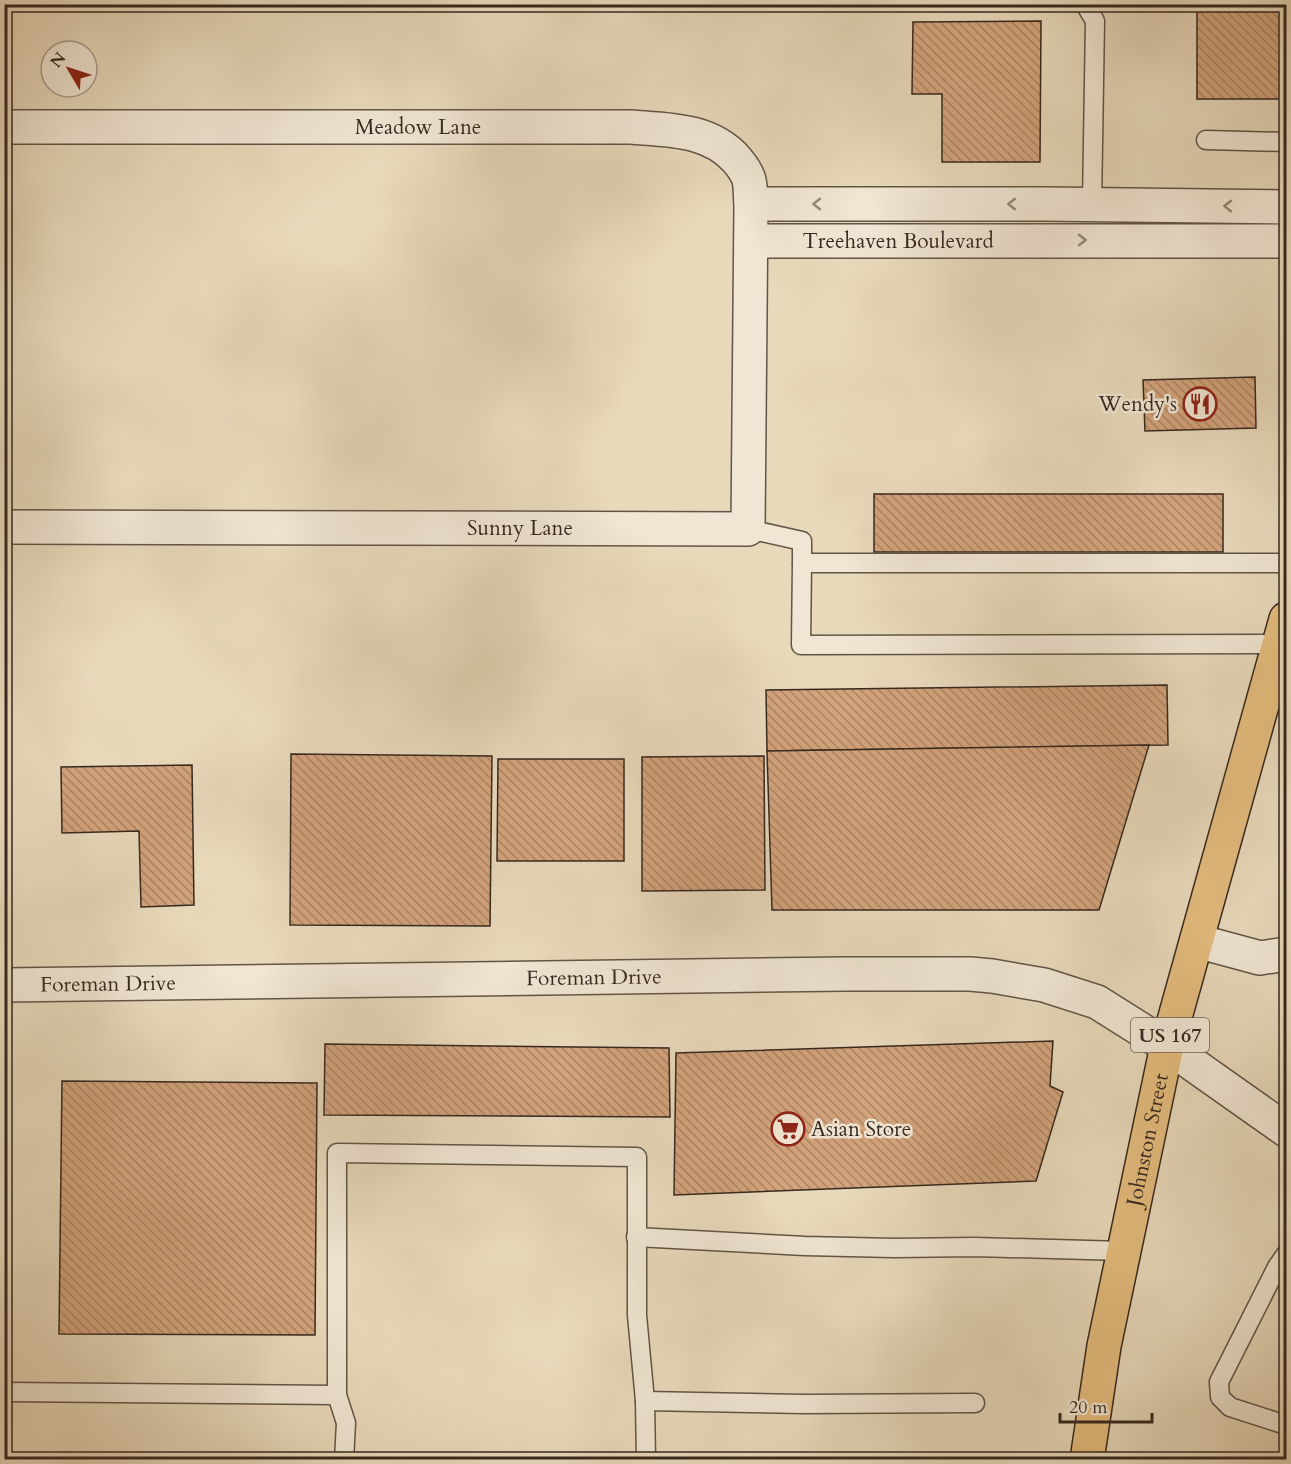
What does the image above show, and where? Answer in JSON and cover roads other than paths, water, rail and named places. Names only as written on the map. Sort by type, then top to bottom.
[{"type":"main road","name":"Johnston Street","points":[[1088,1460],[1104,1346],[1167,1046],[1283,632]]},
{"type":"street","name":"Meadow Lane","points":[[4,127],[631,127],[679,130],[700,135],[720,145],[742,165],[749,180],[751,241]]},
{"type":"street","name":"Treehaven Boulevard","points":[[751,204],[1092,204],[1287,207]]},
{"type":"street","points":[[1044,204],[1045,240]]},
{"type":"street","name":"Treehaven Boulevard","points":[[751,241],[1287,241]]},
{"type":"street","points":[[748,529],[751,241]]},
{"type":"street","name":"Sunny Lane","points":[[4,527],[748,529]]},
{"type":"street","points":[[1197,941],[1260,958],[1287,954]]},
{"type":"street","name":"Foreman Drive","points":[[4,985],[846,974],[992,975],[1044,985],[1097,1002],[1167,1046],[1287,1130]]},
{"type":"lane","points":[[1085,4],[1095,21],[1092,204]]},
{"type":"lane","points":[[1206,141],[1287,142]]},
{"type":"lane","points":[[748,529],[802,541],[801,645],[1283,632]]},
{"type":"lane","points":[[802,563],[1287,563]]},
{"type":"lane","points":[[344,1460],[346,1423],[337,1395],[337,1153],[637,1156],[636,1316],[645,1401],[646,1460]]},
{"type":"lane","points":[[636,1237],[805,1246],[1124,1251]]},
{"type":"lane","points":[[1284,1264],[1219,1382],[1220,1397],[1230,1407],[1287,1425]]},
{"type":"lane","points":[[4,1392],[337,1395]]},
{"type":"lane","points":[[645,1401],[805,1404],[975,1403]]},
{"type":"place","name":"Wendy's","points":[[1200,404]]},
{"type":"place","name":"Asian Store","points":[[788,1129]]}]
